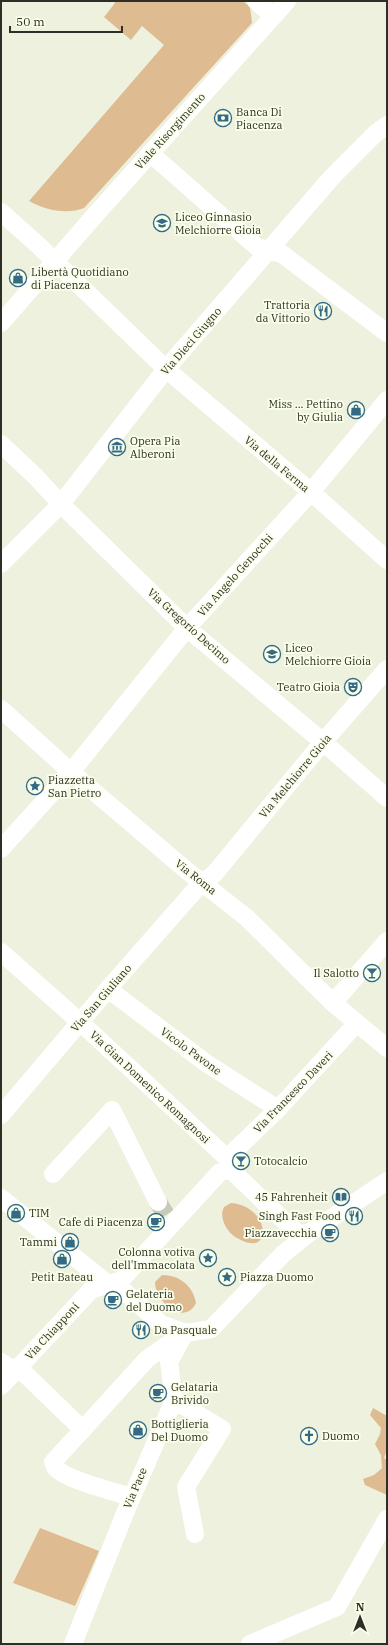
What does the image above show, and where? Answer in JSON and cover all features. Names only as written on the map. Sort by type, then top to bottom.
[{"type":"street","points":[[256,1],[274,16]]},
{"type":"street","name":"Viale Risorgimento","points":[[1,323],[96,214],[287,1]]},
{"type":"street","name":"Via Dieci Giugno","points":[[1,564],[61,504],[166,369],[332,177],[376,133],[387,125]]},
{"type":"street","points":[[150,154],[257,247],[282,254],[387,333]]},
{"type":"street","name":"Via della Ferma","points":[[1,212],[38,245],[166,369],[311,492],[387,560]]},
{"type":"street","name":"Via Angelo Genocchi","points":[[1,849],[71,772],[187,628],[311,492],[387,400]]},
{"type":"street","name":"Via Gregorio Decimo","points":[[1,444],[36,476],[61,504],[187,628],[323,742],[387,798]]},
{"type":"street","name":"Via Melchiorre Gioia","points":[[203,883],[215,873],[323,742],[387,669]]},
{"type":"street","name":"Via Roma","points":[[1,709],[71,772],[186,870],[246,918],[333,1003],[387,1048]]},
{"type":"street","name":"Via San Giuliano","points":[[1,1115],[80,1022],[196,889],[203,883]]},
{"type":"street","points":[[333,1003],[387,941]]},
{"type":"street","name":"Via Gian Domenico Romagnosi","points":[[1,952],[80,1022],[228,1164]]},
{"type":"street","name":"Vicolo Pavone","points":[[108,990],[206,1063],[278,1109]]},
{"type":"street","name":"Via Francesco Daveri","points":[[228,1164],[357,1023]]},
{"type":"street","points":[[53,1174],[112,1110],[166,1213]]},
{"type":"street","points":[[108,1284],[121,1280],[166,1213],[220,1172],[228,1164],[298,1234],[309,1233]]},
{"type":"street","points":[[1,1198],[108,1284],[126,1292],[161,1324],[184,1333],[211,1330],[283,1254],[309,1233],[387,1181]]},
{"type":"street","name":"Via Chiapponi","points":[[1,1386],[11,1367],[91,1290],[108,1284]]},
{"type":"street","points":[[184,1333],[169,1362],[174,1400],[222,1429],[186,1487],[195,1534]]},
{"type":"street","points":[[132,1497],[80,1481],[66,1475],[56,1468],[53,1462],[147,1359],[184,1333]]},
{"type":"street","points":[[11,1367],[83,1430]]},
{"type":"street","name":"Via Pace","points":[[73,1644],[132,1497],[174,1400]]},
{"type":"street","points":[[250,1644],[336,1607],[387,1519]]},
{"type":"shaded area","points":[[113,1],[243,1],[250,7],[252,23],[84,208],[63,211],[42,207],[29,201],[164,45],[142,26],[131,40],[104,17],[115,3]]},
{"type":"shaded area","points":[[231,1203],[244,1206],[253,1212],[259,1220],[262,1228],[262,1235],[259,1241],[253,1243],[243,1241],[228,1230],[223,1222],[222,1213],[224,1207]]},
{"type":"shaded area","points":[[162,1275],[180,1279],[189,1287],[196,1303],[191,1310],[185,1313],[178,1312],[171,1309],[160,1297],[156,1289],[155,1282]]},
{"type":"shaded area","points":[[373,1408],[387,1416],[387,1450],[384,1458],[387,1460],[387,1495],[365,1485],[363,1479],[374,1475],[382,1468],[381,1455],[375,1444],[381,1428],[370,1415]]},
{"type":"shaded area","points":[[40,1528],[99,1551],[75,1606],[13,1583]]},
{"type":"tunnel","points":[[158,1202],[166,1215]]},
{"type":"place","name":"Banca Di Piacenza","points":[[223,118]]},
{"type":"place","name":"Liceo Ginnasio Melchiorre Gioia","points":[[162,223]]},
{"type":"place","name":"Libertà Quotidiano di Piacenza","points":[[18,278]]},
{"type":"place","name":"Trattoria da Vittorio","points":[[323,311]]},
{"type":"place","name":"Miss ... Pettino by Giulia","points":[[356,410]]},
{"type":"place","name":"Opera Pia Alberoni","points":[[117,447]]},
{"type":"place","name":"Liceo Melchiorre Gioia","points":[[272,654]]},
{"type":"place","name":"Teatro Gioia","points":[[353,687]]},
{"type":"place","name":"Piazzetta San Pietro","points":[[35,786]]},
{"type":"place","name":"Il Salotto","points":[[372,973]]},
{"type":"place","name":"Totocalcio","points":[[241,1161]]},
{"type":"place","name":"45 Fahrenheit","points":[[341,1197]]},
{"type":"place","name":"TIM","points":[[16,1213]]},
{"type":"place","name":"Singh Fast Food","points":[[354,1216]]},
{"type":"place","name":"Cafe di Piacenza","points":[[156,1222]]},
{"type":"place","name":"Piazzavecchia","points":[[330,1233]]},
{"type":"place","name":"Tammi","points":[[70,1242]]},
{"type":"place","name":"Colonna votiva dell'Immacolata","points":[[208,1258]]},
{"type":"place","name":"Petit Bateau","points":[[62,1259]]},
{"type":"place","name":"Piazza Duomo","points":[[227,1277]]},
{"type":"place","name":"Gelateria del Duomo","points":[[113,1300]]},
{"type":"place","name":"Da Pasquale","points":[[141,1330]]},
{"type":"place","name":"Gelataria Brivido","points":[[158,1393]]},
{"type":"place","name":"Bottiglieria Del Duomo","points":[[138,1430]]},
{"type":"place","name":"Duomo","points":[[309,1436]]}]
